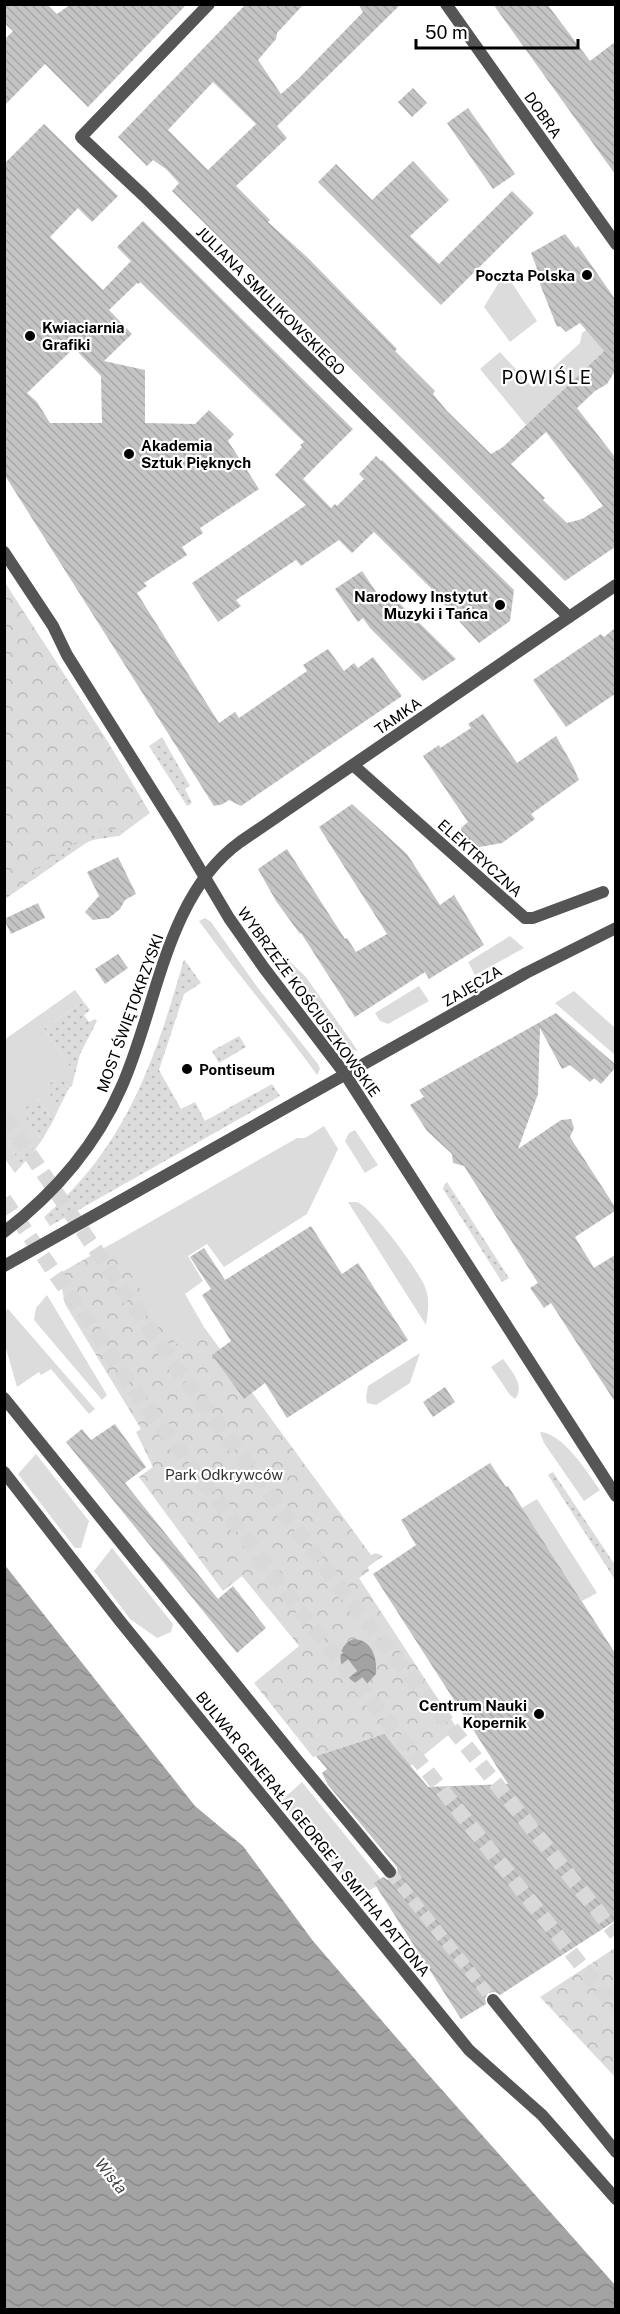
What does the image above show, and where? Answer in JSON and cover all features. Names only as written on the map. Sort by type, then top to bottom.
[{"type":"street","name":"JULIANA SMULIKOWSKIEGO","points":[[209,4],[81,137],[160,212],[569,617]]},
{"type":"street","name":"DOBRA","points":[[446,4],[615,244]]},
{"type":"street","name":"WYBRZEŻE KOŚCIUSZKOWSKIE","points":[[4,552],[53,627],[67,655],[175,827],[204,878],[264,968],[345,1074],[615,1496]]},
{"type":"street","name":"TAMKA","points":[[204,878],[232,847],[615,585]]},
{"type":"street","name":"ELEKTRYCZNA","points":[[353,765],[525,918],[533,918],[603,891]]},
{"type":"street","name":"MOST ŚWIĘTOKRZYSKI","points":[[4,1232],[43,1200],[64,1178],[107,1118],[131,1062],[163,961],[185,910],[204,878]]},
{"type":"street","name":"ZAJĘCZA","points":[[345,1074],[526,973],[615,928]]},
{"type":"street","points":[[7,1265],[345,1074]]},
{"type":"street","points":[[4,1398],[390,1872]]},
{"type":"street","name":"BULWAR GENERAŁA GEORGE'A SMITHA PATTONA","points":[[4,1472],[120,1621],[469,2050],[542,2115],[615,2199]]},
{"type":"street","points":[[493,2000],[615,2152]]},
{"type":"green space","points":[[501,279],[510,280],[537,321],[510,342],[484,307]]},
{"type":"green space","points":[[590,327],[604,351],[526,425],[480,369],[500,352],[532,387],[580,343],[582,333]]},
{"type":"green space","points":[[4,581],[108,742],[150,813],[119,836],[97,838],[86,843],[5,899]]},
{"type":"green space","points":[[162,737],[190,786],[185,789],[192,803],[187,806],[149,746]]},
{"type":"green space","points":[[120,828],[123,832],[119,835],[86,842],[34,879],[30,873],[92,833]]},
{"type":"green space","points":[[205,918],[211,922],[258,988],[318,1064],[320,1069],[317,1075],[199,921]]},
{"type":"green space","points":[[510,936],[524,948],[475,975],[468,962]]},
{"type":"green space","points":[[184,959],[201,983],[184,994],[159,1070],[181,1109],[195,1102],[205,1121],[272,1084],[280,1096],[50,1226],[44,1217],[97,1161],[117,1131],[134,1099],[162,1031]]},
{"type":"green space","points":[[288,960],[306,977],[358,1051],[350,1049],[283,966],[283,962]]},
{"type":"green space","points":[[419,986],[429,1001],[388,1024],[380,1021],[375,1013]]},
{"type":"green space","points":[[75,990],[83,1001],[44,1029],[75,1074],[72,1086],[69,1088],[60,1076],[45,1087],[59,1108],[53,1121],[38,1099],[22,1111],[42,1140],[34,1151],[21,1133],[7,1143],[22,1165],[15,1173],[5,1159],[4,1040]]},
{"type":"green space","points":[[574,991],[615,1028],[615,1055],[555,1003]]},
{"type":"green space","points":[[83,1001],[90,1010],[84,1015],[89,1022],[95,1019],[97,1021],[80,1054],[75,1074],[44,1029]]},
{"type":"green space","points":[[239,1036],[246,1047],[219,1063],[212,1051]]},
{"type":"green space","points":[[60,1076],[69,1088],[59,1108],[45,1087]]},
{"type":"green space","points":[[38,1099],[53,1121],[42,1140],[21,1111]]},
{"type":"green space","points":[[324,1126],[338,1149],[307,1214],[224,1267],[207,1244],[188,1256],[203,1281],[185,1294],[204,1327],[175,1346],[59,1274],[297,1138],[305,1138]]},
{"type":"green space","points":[[355,1130],[378,1165],[365,1173],[345,1141],[349,1133]]},
{"type":"green space","points":[[21,1133],[34,1151],[22,1165],[7,1143]]},
{"type":"green space","points":[[447,1182],[509,1278],[502,1282],[443,1189]]},
{"type":"green space","points":[[348,1202],[357,1202],[373,1215],[421,1279],[428,1296],[426,1325]]},
{"type":"green space","name":"Park Odkrywców","points":[[111,1244],[176,1344],[204,1327],[371,1555],[376,1553],[383,1556],[368,1567],[369,1571],[359,1578],[457,1728],[408,1768],[377,1736],[313,1757],[254,1683],[299,1646],[242,1576],[223,1591],[139,1477],[153,1467],[136,1432],[141,1429],[65,1304],[59,1274]]},
{"type":"green space","points":[[47,1295],[107,1395],[102,1400],[34,1320],[36,1308]]},
{"type":"green space","points":[[8,1309],[95,1409],[89,1414],[51,1369],[41,1375],[39,1372],[17,1387],[5,1345],[5,1311]]},
{"type":"green space","points":[[420,1353],[410,1383],[376,1405],[367,1403],[368,1386]]},
{"type":"green space","points":[[503,1359],[518,1384],[518,1394],[515,1399],[491,1367]]},
{"type":"green space","points":[[540,1432],[549,1434],[566,1446],[600,1490],[584,1501],[544,1443]]},
{"type":"green space","points":[[36,1454],[89,1521],[81,1548],[75,1548],[18,1474]]},
{"type":"green space","points":[[553,1472],[615,1565],[615,1580],[548,1475]]},
{"type":"green space","points":[[537,1499],[597,1593],[582,1601],[522,1508]]},
{"type":"green space","points":[[112,1548],[173,1624],[171,1632],[157,1638],[130,1619],[94,1571]]},
{"type":"green space","points":[[302,1782],[384,1883],[357,1896],[280,1802]]},
{"type":"green space","points":[[615,1948],[615,2077],[540,1997]]},
{"type":"water","name":"Wisła","points":[[4,1564],[195,1806],[243,1846],[313,1941],[615,2285],[615,2309],[5,2309]]},
{"type":"water","points":[[354,1639],[370,1647],[376,1662],[376,1674],[366,1685],[358,1684],[350,1679],[342,1665],[340,1657],[342,1650],[346,1643]]},
{"type":"building","points":[[4,4],[47,4],[57,14],[71,4],[187,4],[88,107],[45,64],[4,106],[4,40],[13,31],[4,23]]},
{"type":"building","points":[[246,4],[304,4],[277,33],[276,39],[258,60],[281,94],[363,12],[358,4],[401,4],[277,126],[287,138],[236,186],[270,220],[268,222],[307,257],[397,349],[395,351],[435,391],[433,394],[447,411],[491,454],[503,447],[604,351],[580,323],[566,332],[560,326],[557,327],[534,269],[537,268],[531,253],[565,234],[576,248],[578,246],[615,299],[615,371],[607,384],[595,391],[577,408],[615,457],[615,547],[565,581],[172,191],[179,183],[166,169],[153,160],[147,166],[118,137]],"holes":[[[213,82],[256,124],[208,170],[168,130]],[[546,432],[603,506],[582,519],[567,523],[511,464]]]},
{"type":"building","points":[[493,4],[547,4],[590,61],[615,42],[615,174]]},
{"type":"building","points":[[413,88],[427,103],[412,117],[398,102]]},
{"type":"building","points":[[468,108],[515,174],[493,189],[447,123]]},
{"type":"building","points":[[44,124],[118,196],[92,222],[78,208],[50,237],[103,290],[131,261],[117,247],[143,221],[353,429],[303,479],[331,508],[335,504],[337,506],[364,479],[359,474],[376,456],[514,590],[510,621],[479,643],[440,600],[442,599],[374,532],[352,553],[339,540],[301,566],[296,560],[236,600],[241,606],[218,622],[192,583],[306,505],[275,475],[304,442],[140,282],[137,283],[109,310],[132,334],[104,361],[145,370],[145,423],[195,424],[209,410],[234,434],[228,441],[259,489],[200,528],[203,533],[182,547],[187,555],[144,583],[147,586],[137,593],[219,723],[235,712],[239,718],[307,671],[303,665],[328,649],[344,671],[354,663],[358,668],[373,657],[402,696],[241,806],[229,800],[214,806],[4,474],[4,164]],"holes":[[[74,348],[101,376],[102,423],[50,423],[37,402],[27,393]]]},
{"type":"building","points":[[413,161],[449,200],[410,236],[439,264],[512,191],[534,213],[441,305],[318,182],[336,164],[372,200]]},
{"type":"building","points":[[362,571],[385,605],[394,598],[456,659],[423,681],[370,628],[363,618],[358,622],[335,589]]},
{"type":"building","points":[[615,628],[615,694],[566,727],[533,680],[601,634],[604,637]]},
{"type":"building","points":[[483,714],[517,763],[556,736],[579,780],[531,814],[535,819],[502,843],[474,848],[463,840],[461,828],[468,822],[423,756],[471,728],[468,724]]},
{"type":"building","points":[[352,804],[407,854],[440,905],[454,895],[484,945],[429,979],[425,972],[355,1017],[301,933],[276,901],[258,869],[287,849],[345,939],[347,938],[356,952],[387,934],[319,827]]},
{"type":"building","points":[[118,857],[136,894],[125,900],[120,909],[109,918],[93,920],[85,912],[99,896],[87,872]]},
{"type":"building","points":[[38,903],[45,918],[11,934],[4,919]]},
{"type":"building","points":[[118,954],[128,968],[105,984],[95,969]]},
{"type":"building","points":[[556,1013],[615,1064],[615,1068],[601,1084],[594,1078],[590,1082],[570,1065],[562,1069],[540,1028],[538,1094],[518,1149],[561,1120],[571,1119],[574,1128],[570,1137],[615,1207],[615,1211],[575,1237],[594,1268],[615,1255],[615,1402],[551,1303],[544,1308],[530,1288],[538,1283],[464,1166],[453,1163],[452,1154],[427,1131],[410,1105],[424,1097],[419,1090]]},
{"type":"building","points":[[311,1226],[342,1274],[358,1263],[408,1340],[287,1418],[265,1383],[244,1399],[212,1355],[231,1341],[202,1295],[211,1289],[190,1257],[204,1248],[225,1280]]},
{"type":"building","points":[[445,1387],[455,1402],[433,1417],[423,1402]]},
{"type":"building","points":[[115,1424],[146,1467],[125,1483],[218,1599],[233,1586],[266,1628],[237,1653],[66,1442],[82,1429],[91,1440]]},
{"type":"building","name":"Centrum Nauki Kopernik","points":[[490,1463],[506,1487],[508,1486],[615,1653],[615,1921],[500,1995],[495,1992],[488,1993],[485,1998],[486,2004],[461,2019],[374,1883],[383,1877],[388,1880],[395,1879],[398,1874],[397,1867],[328,1785],[322,1773],[327,1769],[316,1756],[384,1734],[428,1787],[508,1784],[373,1574],[416,1545],[401,1520]]},
{"type":"tunnel","points":[[4,1116],[182,1376],[341,1589],[616,1934]]},
{"type":"tunnel","points":[[4,1199],[143,1402],[305,1617],[616,2009]]},
{"type":"tunnel","points":[[390,1872],[493,2000]]},
{"type":"place","name":"Poczta Polska","points":[[587,275]]},
{"type":"place","name":"Kwiaciarnia Grafiki","points":[[30,336]]},
{"type":"place","name":"Akademia Sztuk Pięknych","points":[[129,454]]},
{"type":"place","name":"Narodowy Instytut Muzyki i Tańca","points":[[500,605]]},
{"type":"place","name":"Pontiseum","points":[[187,1069]]},
{"type":"place","name":"Centrum Nauki Kopernik","points":[[539,1714]]},
{"type":"district","name":"POWIŚLE","points":[[547,377]]}]
